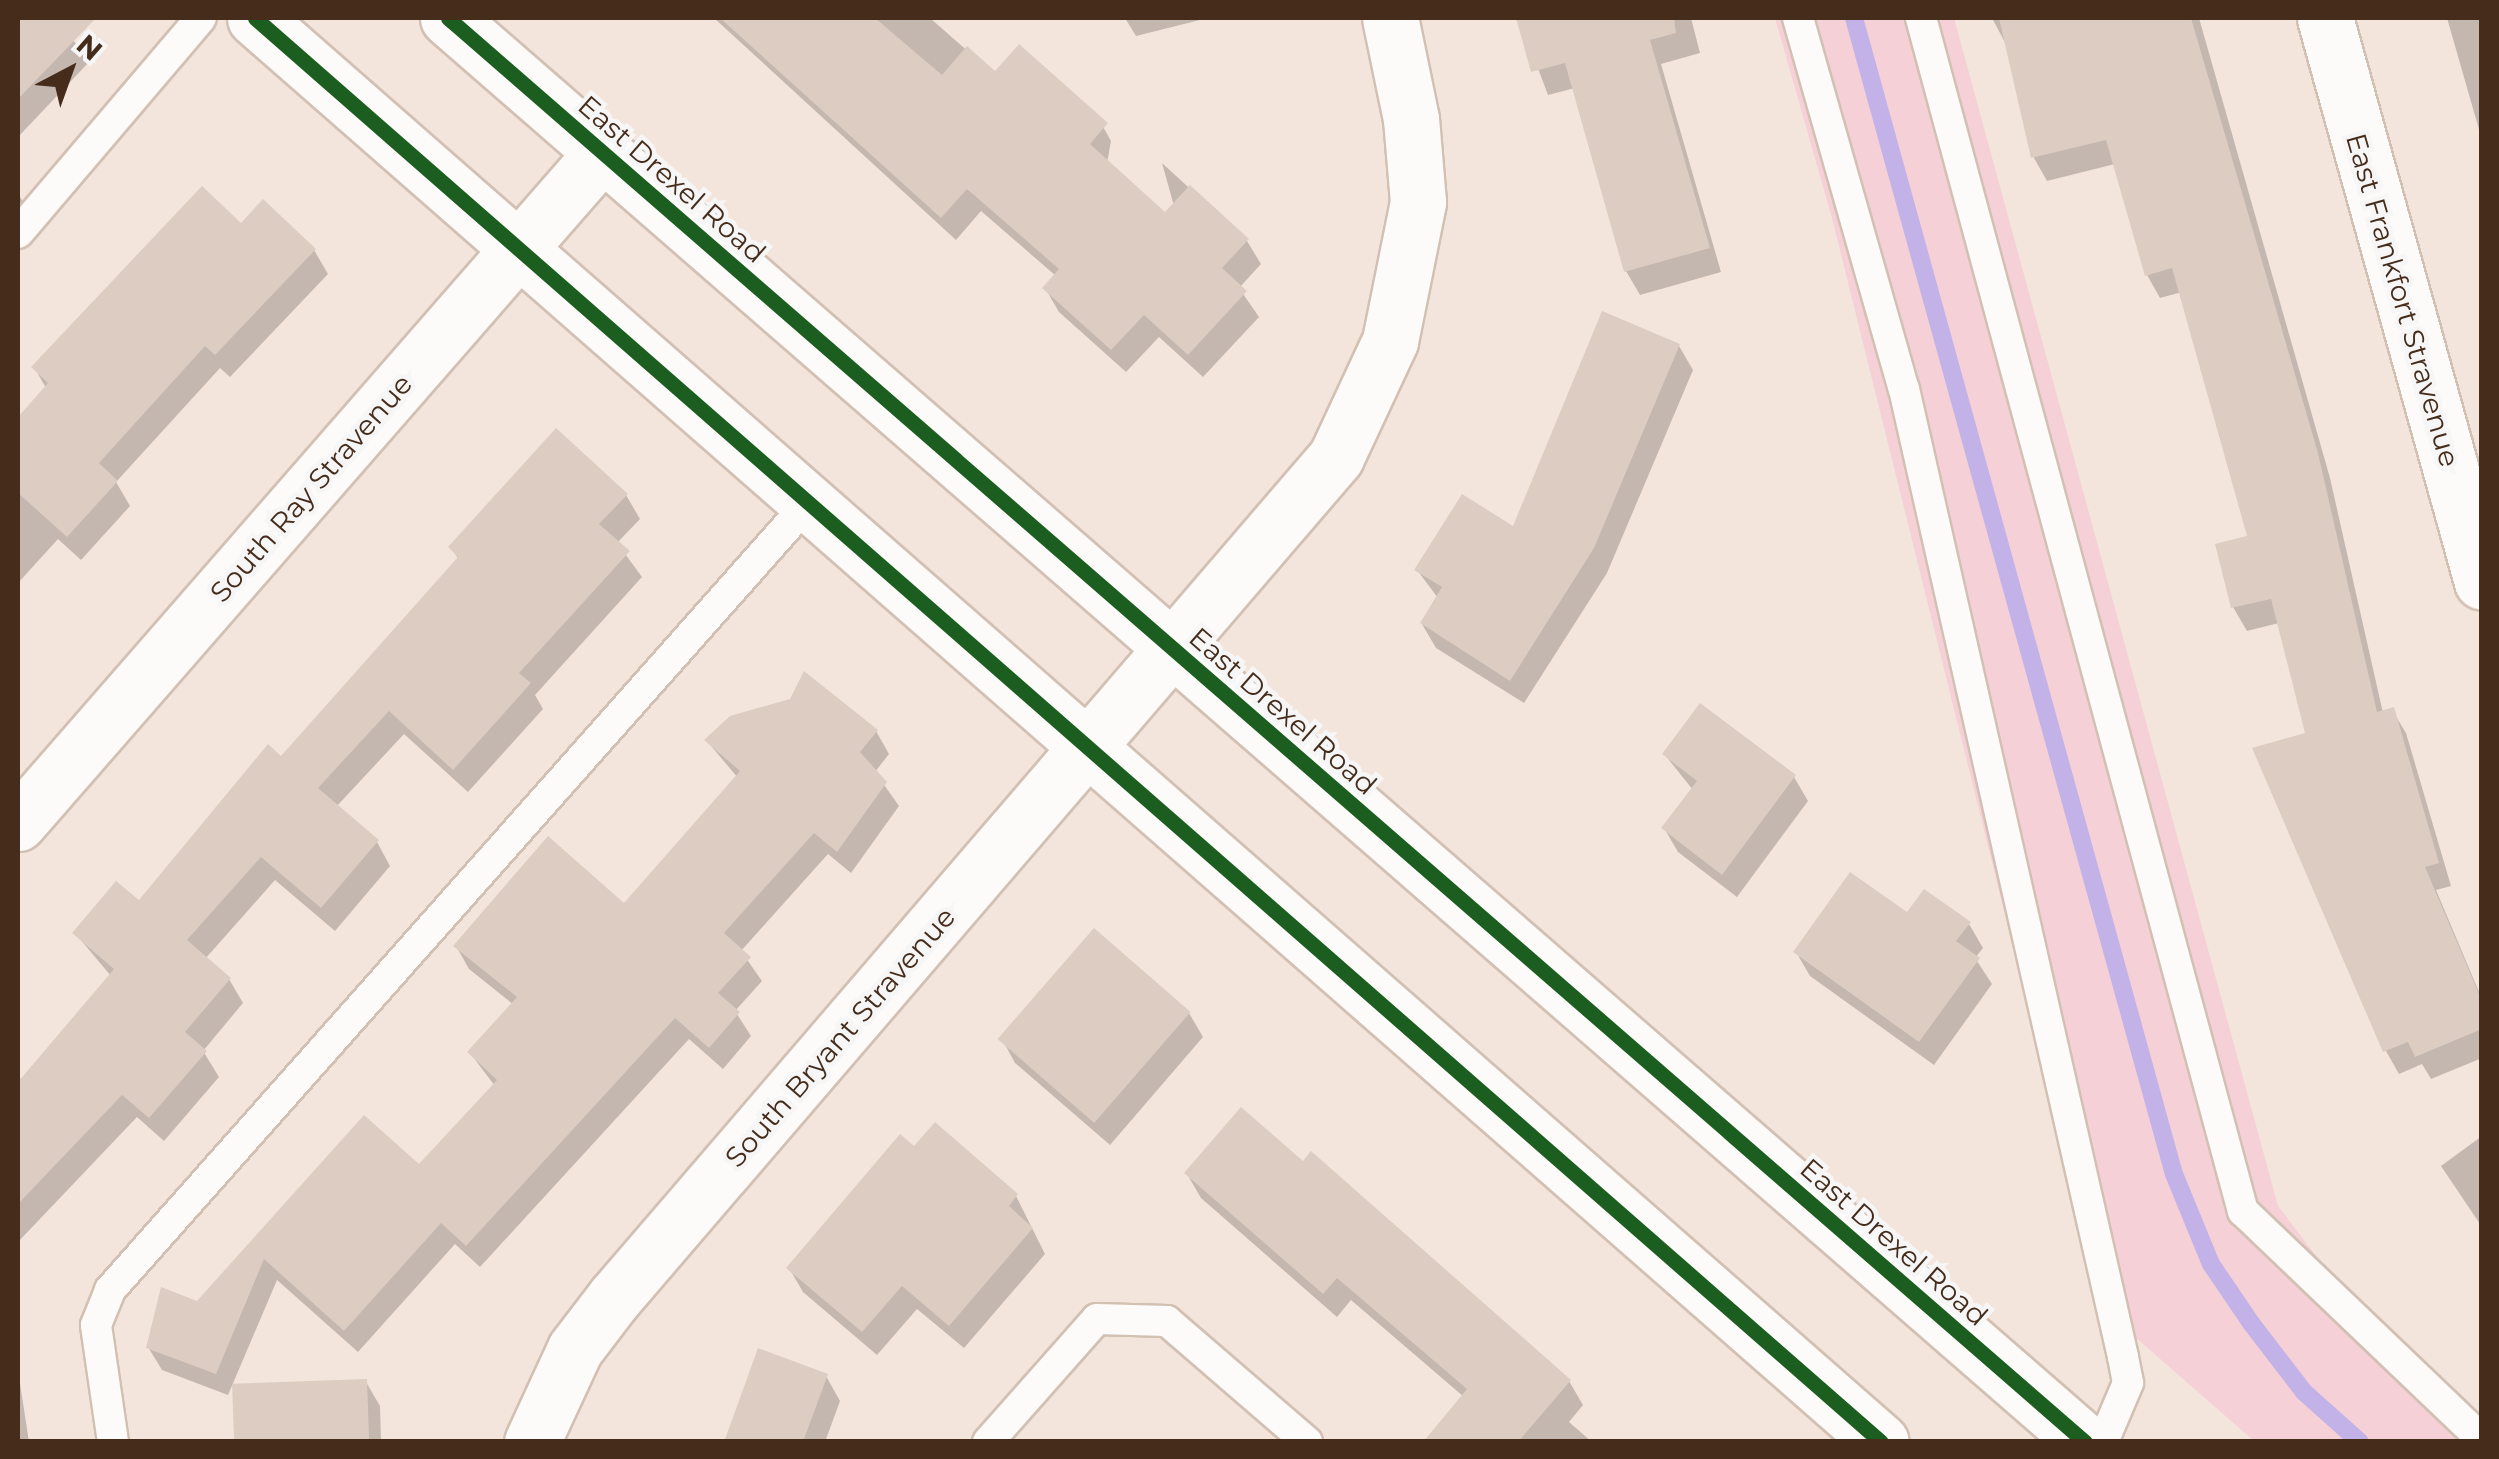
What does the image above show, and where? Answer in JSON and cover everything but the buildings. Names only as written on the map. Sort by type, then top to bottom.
[{"type":"street","points":[[254,18],[1882,1442]]},
{"type":"street","name":"East Drexel Road","points":[[448,18],[2085,1442]]},
{"type":"street","name":"South Bryant Stravenue","points":[[532,1442],[575,1349],[614,1298],[1091,747],[1336,457],[1390,341],[1418,202],[1411,119],[1390,18]]},
{"type":"street","name":"East Frankfort Stravenue","points":[[2324,18],[2482,582]]},
{"type":"street","name":"South Ray Stravenue","points":[[18,823],[603,152]]},
{"type":"lane","points":[[18,233],[201,18]]},
{"type":"lane","points":[[1798,18],[1904,389],[2128,1383],[2102,1442]]},
{"type":"lane","points":[[1921,18],[2243,1212],[2482,1439]]},
{"type":"lane","points":[[112,1442],[96,1325],[110,1290],[810,502]]},
{"type":"lane","points":[[988,1442],[1097,1318],[1167,1321],[1306,1442]]},
{"type":"shaded area","points":[[1775,18],[1954,18],[2278,1206],[2349,1299],[2481,1414],[2481,1441],[2254,1441],[2103,1309],[1832,218]]},
{"type":"waterway","points":[[1854,18],[2174,1174],[2211,1264],[2251,1323],[2304,1392],[2360,1442]]},
{"type":"cycle path","points":[[255,18],[1881,1442]]},
{"type":"cycle path","points":[[448,18],[2085,1442]]}]
